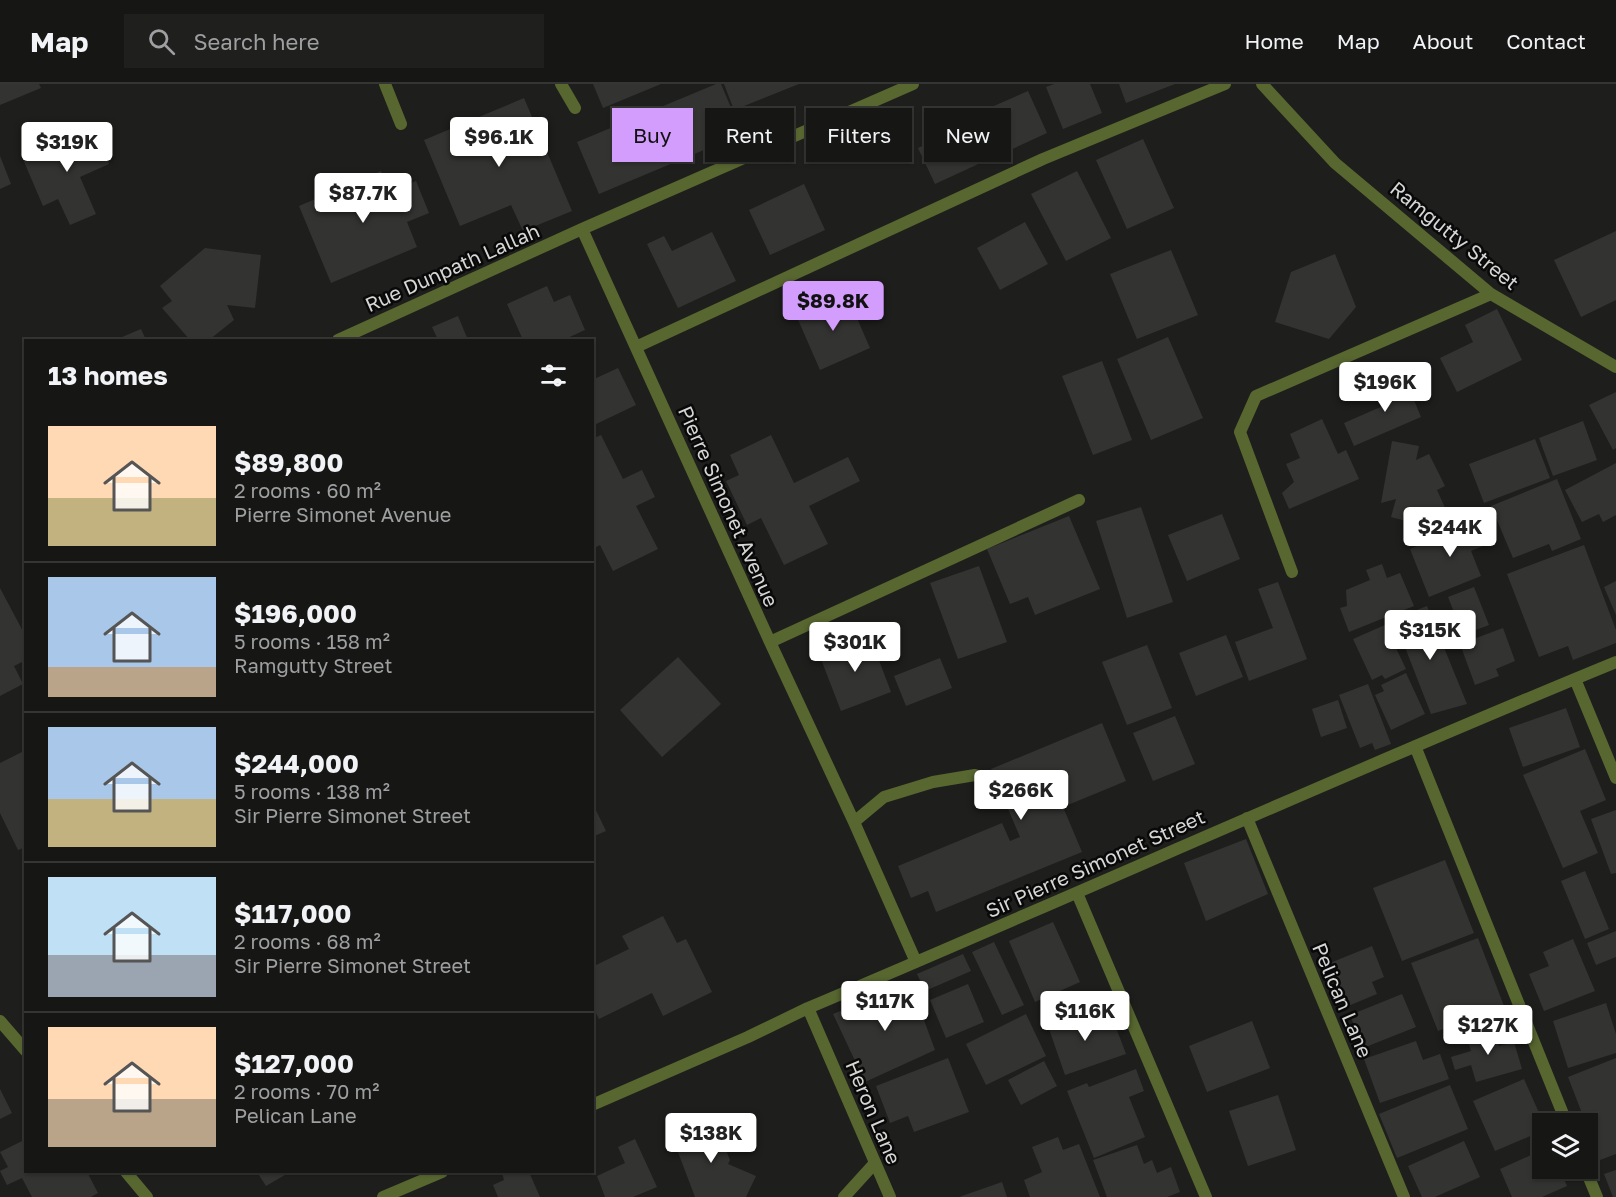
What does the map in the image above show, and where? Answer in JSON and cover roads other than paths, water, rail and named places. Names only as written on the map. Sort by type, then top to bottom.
[{"type":"street","points":[[384,84],[401,124]]},
{"type":"street","points":[[561,84],[575,108]]},
{"type":"street","name":"Rue Dunpath Lallah","points":[[340,339],[582,229],[913,84]]},
{"type":"street","points":[[636,346],[1032,164],[1225,84]]},
{"type":"street","name":"Ramgutty Street","points":[[1262,84],[1335,163],[1491,294],[1616,367]]},
{"type":"street","name":"Pierre Simonet Avenue","points":[[582,229],[916,962]]},
{"type":"street","points":[[1292,572],[1240,432],[1256,396],[1491,294]]},
{"type":"street","points":[[770,642],[1079,500]]},
{"type":"street","name":"Sir Pierre Simonet Street","points":[[594,1105],[808,1008],[1246,818],[1616,662]]},
{"type":"street","points":[[1575,679],[1616,778]]},
{"type":"street","points":[[1414,746],[1563,1113]]},
{"type":"street","points":[[854,822],[884,797],[933,782],[975,775]]},
{"type":"street","name":"Pelican Lane","points":[[1246,818],[1404,1197]]},
{"type":"street","points":[[1077,893],[1206,1197]]},
{"type":"street","name":"Heron Lane","points":[[808,1008],[890,1197]]},
{"type":"street","points":[[0,1021],[24,1050]]},
{"type":"street","points":[[843,1197],[874,1164]]},
{"type":"street","points":[[127,1173],[147,1197]]},
{"type":"street","points":[[383,1197],[440,1173]]},
{"type":"street","points":[[1590,1179],[1597,1197]]}]
